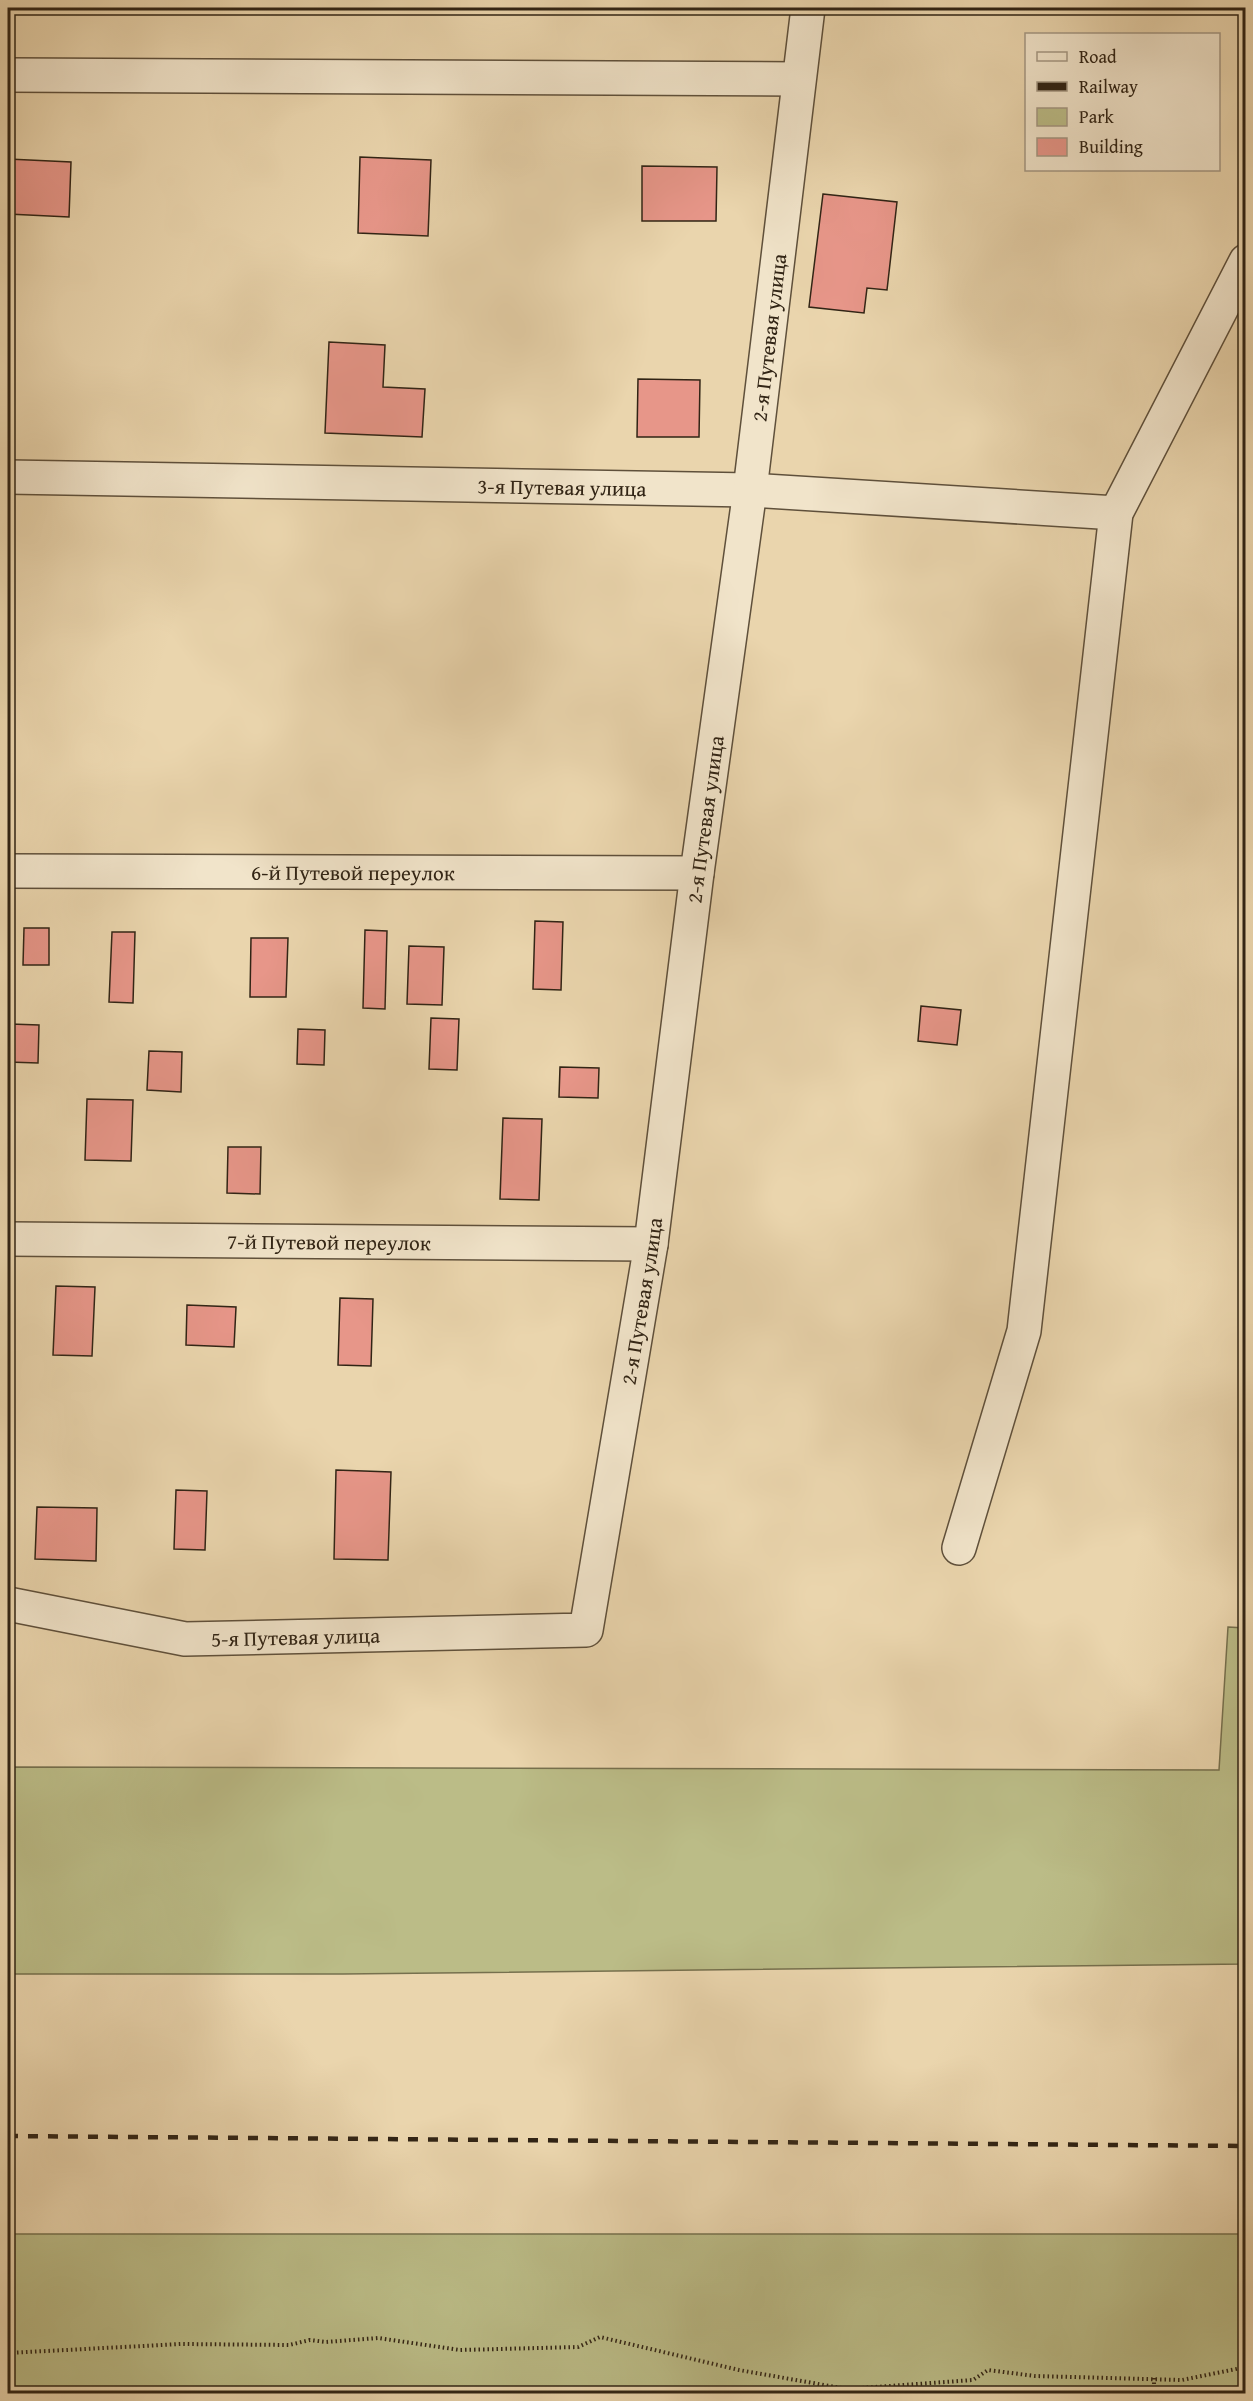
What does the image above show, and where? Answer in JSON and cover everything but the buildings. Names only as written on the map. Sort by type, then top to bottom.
[{"type":"street","name":"2-я Путевая улица","points":[[586,1630],[651,1244],[697,873],[750,490],[808,8]]},
{"type":"street","points":[[8,75],[798,79]]},
{"type":"street","points":[[959,1548],[1024,1331],[1116,513],[1245,261]]},
{"type":"street","name":"3-я Путевая улица","points":[[8,477],[750,490],[1116,513]]},
{"type":"street","name":"6-й Путевой переулок","points":[[8,871],[697,873]]},
{"type":"street","name":"7-й Путевой переулок","points":[[8,1239],[651,1244]]},
{"type":"street","name":"5-я Путевая улица","points":[[8,1604],[184,1640],[586,1630]]},
{"type":"path","points":[[8,2353],[181,2344],[290,2345],[310,2340],[326,2342],[378,2338],[460,2350],[578,2347],[600,2337],[739,2370],[847,2389],[973,2380],[988,2370],[1035,2376],[1182,2380],[1245,2367]]},
{"type":"path","points":[[1154,2378],[1154,2394]]},
{"type":"green space","points":[[1228,1627],[1245,1628],[1245,1964],[343,1974],[8,1974],[8,1767],[1219,1770]]},
{"type":"green space","points":[[8,2234],[1245,2234],[1245,2393],[8,2393]]},
{"type":"railway","points":[[8,2136],[1246,2146]]}]
